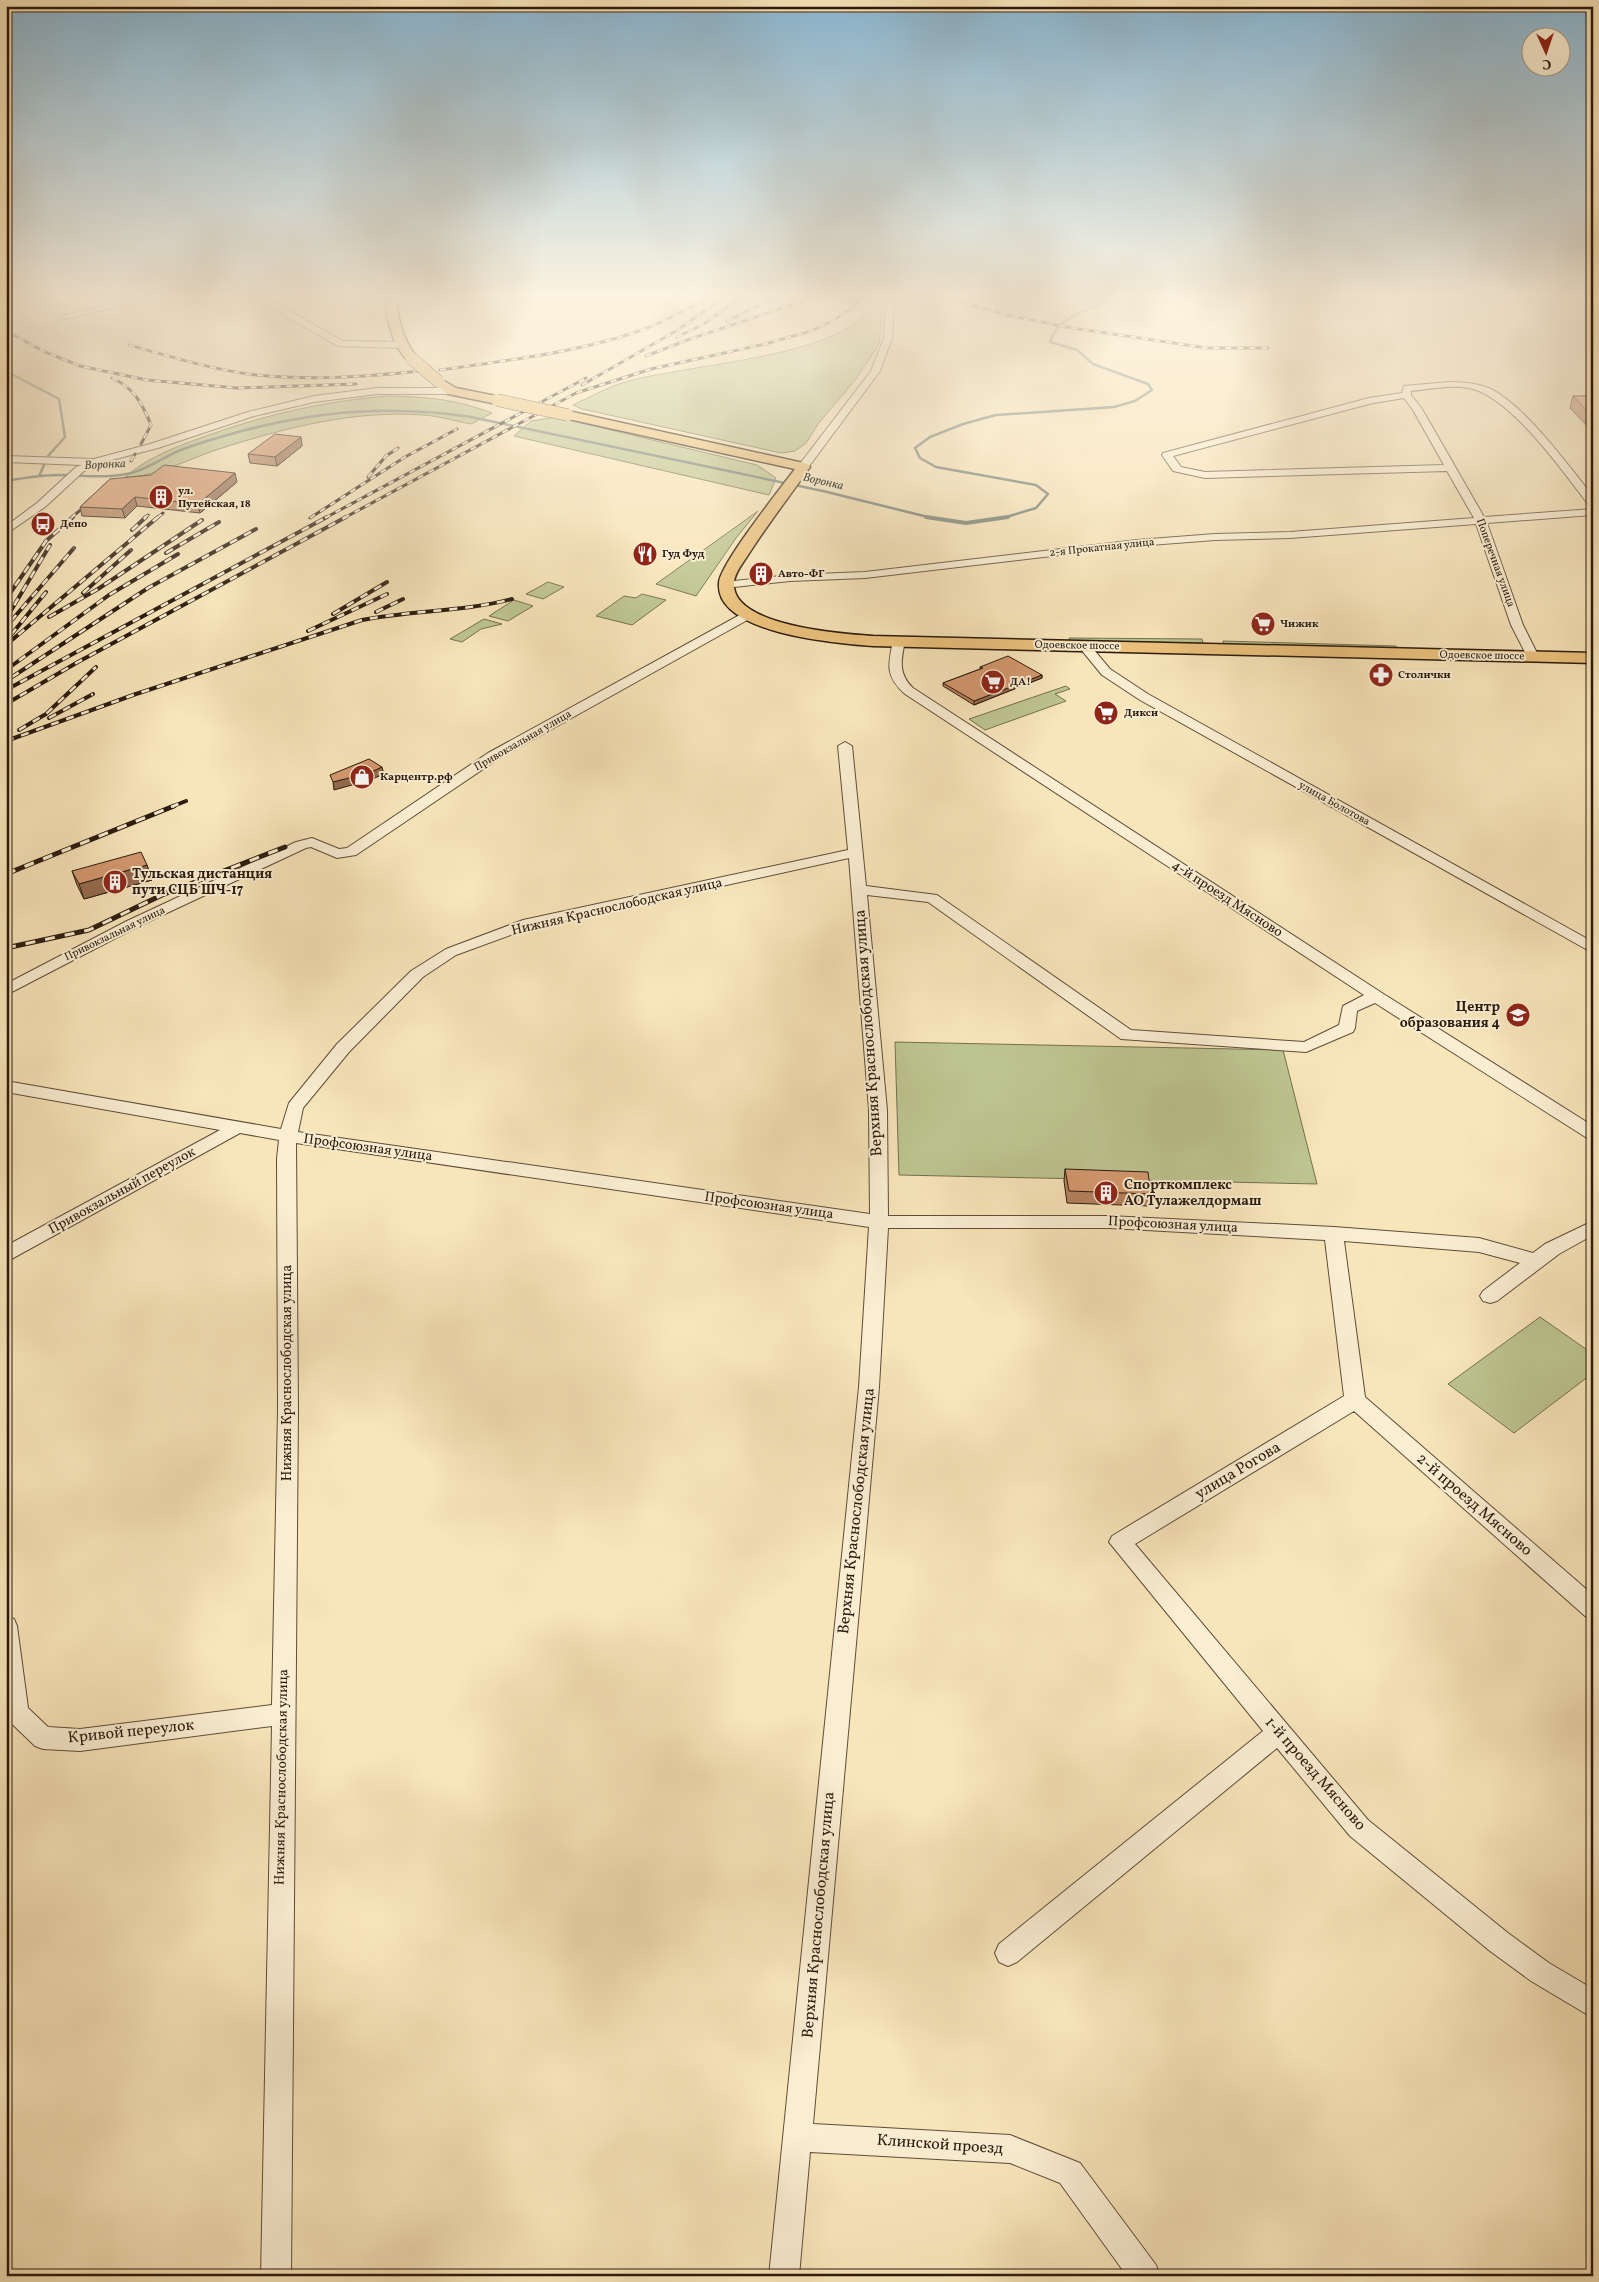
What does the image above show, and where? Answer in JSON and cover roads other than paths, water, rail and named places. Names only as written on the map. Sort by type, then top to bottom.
[{"type":"main road","points":[[500,400],[568,414],[799,472],[754,533],[730,572],[725,585]]},
{"type":"main road","name":"Одоевское шоссе","points":[[725,585],[726,596],[730,603],[747,615],[771,624],[824,636],[899,641],[1085,647],[1593,658]]},
{"type":"street","points":[[6,531],[34,510],[80,469],[93,462],[154,446],[282,406],[309,400]]},
{"type":"street","points":[[799,472],[853,400]]},
{"type":"street","points":[[1370,400],[1167,455],[1177,469],[1205,475],[1449,468]]},
{"type":"street","name":"Поперечная улица","points":[[1410,400],[1480,519],[1517,625],[1534,657]]},
{"type":"street","points":[[1501,400],[1540,438],[1593,503]]},
{"type":"street","points":[[6,459],[93,462]]},
{"type":"street","name":"2-я Прокатная улица","points":[[725,585],[790,578],[865,576],[1137,543],[1215,537],[1290,535],[1480,519],[1593,512]]},
{"type":"street","name":"Привокзальная улица","points":[[6,990],[132,924],[301,845],[312,842],[337,854],[351,852],[493,756],[747,615]]},
{"type":"street","name":"4-й проезд Мясново","points":[[899,641],[894,672],[896,678],[906,689],[1376,996],[1593,1134]]},
{"type":"street","name":"улица Болотова","points":[[1085,647],[1106,672],[1144,697],[1593,948]]},
{"type":"street","name":"Верхняя Краснослободская улица","points":[[784,2276],[799,2137],[869,1387],[879,1222],[878,1110],[845,746]]},
{"type":"street","name":"Нижняя Краснослободская улица","points":[[276,2276],[288,1410],[286,1167],[288,1136],[295,1107],[344,1048],[417,974],[451,952],[523,926],[854,853]]},
{"type":"street","points":[[858,890],[932,898],[1127,1035],[1306,1047],[1347,1028],[1349,1009],[1376,996]]},
{"type":"street","name":"Профсоюзная улица","points":[[6,1086],[288,1136],[879,1222],[1109,1222],[1334,1234],[1480,1245],[1537,1261]]},
{"type":"street","name":"Привокзальный переулок","points":[[6,1255],[238,1127]]},
{"type":"street","points":[[1490,1296],[1552,1249],[1593,1227]]},
{"type":"street","points":[[1334,1234],[1355,1400]]},
{"type":"street","name":"улица Рогова","points":[[1120,1542],[1355,1400]]},
{"type":"street","name":"2-й проезд Мясново","points":[[1355,1400],[1593,1609]]},
{"type":"street","name":"1-й проезд Мясново","points":[[1120,1542],[1359,1828],[1499,1942],[1540,1972],[1593,2005]]},
{"type":"street","name":"Кривой переулок","points":[[6,1626],[17,1713],[43,1738],[80,1740],[283,1714]]},
{"type":"street","points":[[1008,1954],[1279,1732]]},
{"type":"street","name":"Клинской проезд","points":[[799,2137],[1010,2149],[1070,2173],[1145,2276]]},
{"type":"waterway","points":[[48,456],[65,437],[59,400]]},
{"type":"waterway","name":"Воронка","points":[[1005,517],[1036,508],[1048,494],[1036,485],[936,467],[920,458],[915,448],[930,437],[963,424],[996,415],[1114,407],[1136,400]]},
{"type":"waterway","name":"Воронка","points":[[6,481],[52,475],[122,475],[145,468],[186,448],[257,427],[327,414],[398,411],[471,417],[823,491],[931,518]]},
{"type":"waterway","points":[[39,476],[44,465]]},
{"type":"waterway","name":"Воронка","points":[[926,517],[931,518]]},
{"type":"waterway","name":"Воронка","points":[[931,518],[966,523],[1005,517]]},
{"type":"railway","points":[[139,400],[151,425],[141,444]]},
{"type":"railway","points":[[325,518],[544,400]]},
{"type":"railway","points":[[344,518],[562,400]]},
{"type":"railway","points":[[310,518],[405,457],[457,429]]},
{"type":"railway","points":[[368,477],[386,456],[398,448]]},
{"type":"railway","points":[[131,461],[135,454]]},
{"type":"railway","points":[[71,518],[91,501]]},
{"type":"railway","points":[[157,518],[163,513]]},
{"type":"railway","points":[[144,518],[148,515]]},
{"type":"railway","points":[[6,599],[46,541],[73,517]]},
{"type":"railway","points":[[132,530],[146,517]]},
{"type":"railway","points":[[6,645],[158,517]]},
{"type":"railway","points":[[6,690],[327,517]]},
{"type":"railway","points":[[6,704],[78,662],[346,517]]},
{"type":"railway","points":[[49,617],[98,589],[202,520]]},
{"type":"railway","points":[[166,553],[219,522]]},
{"type":"railway","points":[[12,677],[148,588],[256,529]]},
{"type":"railway","points":[[6,619],[50,545]]},
{"type":"railway","points":[[11,621],[74,548]]},
{"type":"railway","points":[[83,593],[131,550]]},
{"type":"railway","points":[[6,670],[109,595],[178,554]]},
{"type":"railway","points":[[333,614],[387,582]]},
{"type":"railway","points":[[11,635],[46,592]]},
{"type":"railway","points":[[308,631],[387,594]]},
{"type":"railway","points":[[376,612],[403,599]]},
{"type":"railway","points":[[6,741],[136,694],[362,620],[400,614],[456,609],[512,599]]},
{"type":"railway","points":[[19,730],[46,714],[96,667]]},
{"type":"railway","points":[[49,718],[93,694]]},
{"type":"railway","points":[[171,807],[186,801]]},
{"type":"railway","points":[[6,874],[174,806]]},
{"type":"railway","points":[[6,948],[89,930],[162,895],[285,847]]},
{"type":"place","name":"ул. Путейская, 18","points":[[161,497]]},
{"type":"place","name":"Депо","points":[[43,524]]},
{"type":"place","name":"Гуд Фуд","points":[[645,554]]},
{"type":"place","name":"Авто-ФГ","points":[[761,574]]},
{"type":"place","name":"Чижик","points":[[1263,624]]},
{"type":"place","name":"Столички","points":[[1381,675]]},
{"type":"place","name":"ДА!","points":[[993,682]]},
{"type":"place","name":"Дикси","points":[[1106,713]]},
{"type":"place","name":"Карцентр.рф","points":[[362,777]]},
{"type":"place","name":"Тульская дистанция пути СЦБ ШЧ-17","points":[[115,882]]},
{"type":"place","name":"Центр образования 4","points":[[1518,1015]]},
{"type":"place","name":"Спорткомплекс АО Тулажелдормаш","points":[[1106,1193]]}]
